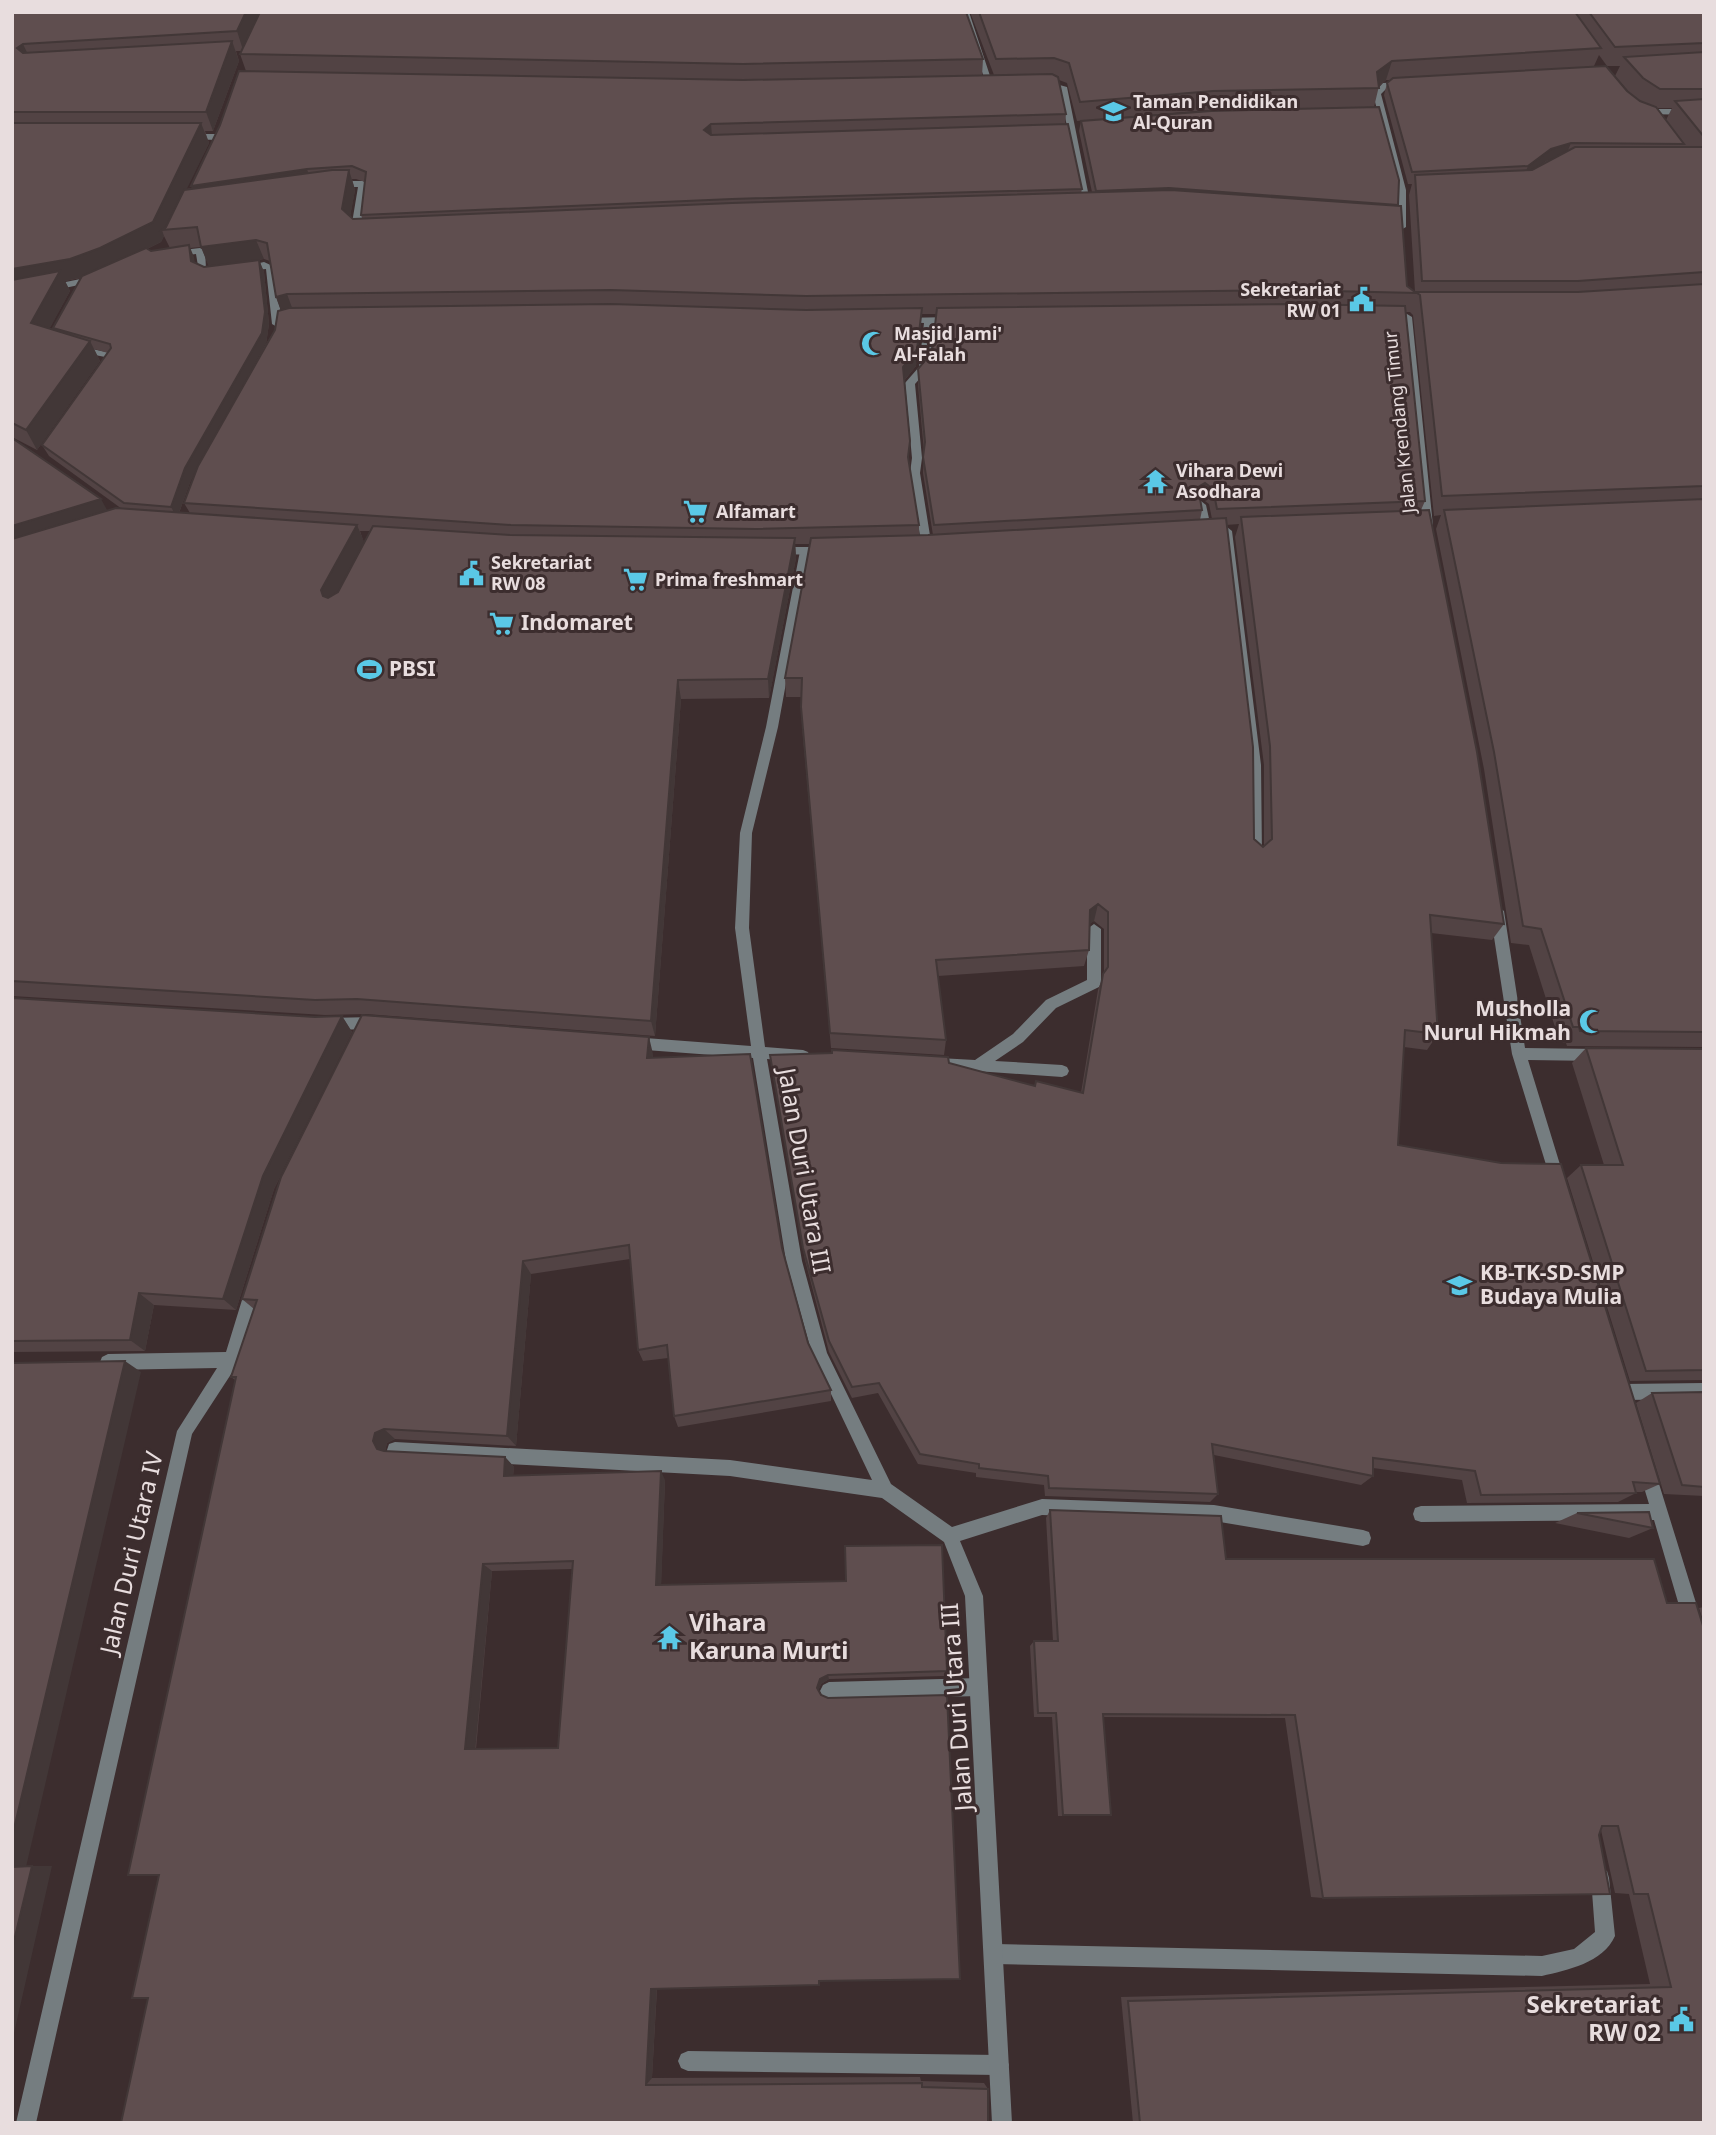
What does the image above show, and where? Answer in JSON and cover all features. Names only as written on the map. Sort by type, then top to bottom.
[{"type":"street","points":[[965,12],[990,83]]},
{"type":"street","points":[[1030,82],[1052,82],[1063,87],[1088,205]]},
{"type":"street","points":[[977,84],[1004,83]]},
{"type":"street","points":[[1402,233],[1402,190],[1377,94],[1386,85],[1413,84]]},
{"type":"street","points":[[1632,103],[1639,111],[1654,114],[1704,112]]},
{"type":"street","points":[[1368,113],[1382,112]]},
{"type":"street","points":[[1654,114],[1661,124]]},
{"type":"street","points":[[213,148],[222,125]]},
{"type":"street","points":[[1059,131],[1085,127]]},
{"type":"street","points":[[177,137],[218,137]]},
{"type":"street","points":[[324,186],[363,184],[356,229],[359,233],[368,233]]},
{"type":"street","points":[[1402,190],[1415,190]]},
{"type":"street","points":[[1076,205],[1102,205]]},
{"type":"street","points":[[1387,220],[1401,221]]},
{"type":"street","points":[[169,254],[200,251],[203,272],[220,271]]},
{"type":"street","points":[[233,269],[264,265],[270,267],[280,327]]},
{"type":"street","points":[[12,296],[82,284],[103,276]]},
{"type":"street","points":[[75,295],[82,284]]},
{"type":"street","name":"Jalan Krendang Timur","points":[[1380,317],[1408,317],[1428,528]]},
{"type":"street","points":[[887,320],[970,320]]},
{"type":"street","points":[[927,548],[915,473],[917,458],[910,383],[924,368],[929,320]]},
{"type":"street","points":[[61,346],[110,358],[94,380]]},
{"type":"street","points":[[1201,505],[1207,532]]},
{"type":"street","points":[[1227,531],[1255,765],[1256,857]]},
{"type":"street","points":[[1193,533],[1240,531]]},
{"type":"street","points":[[914,548],[941,547]]},
{"type":"street","points":[[769,552],[846,550]]},
{"type":"street","name":"Jalan Duri Utara III","points":[[805,551],[772,727],[747,833],[743,928],[759,1053],[794,1261],[817,1341],[885,1490]]},
{"type":"street","points":[[1494,891],[1519,1054],[1563,1197]]},
{"type":"street","points":[[977,1066],[1018,1038],[1051,1004],[1094,983],[1094,929]]},
{"type":"street","points":[[312,1024],[363,1029],[393,1025]]},
{"type":"street","name":"Jalan Duri Utara III","points":[[624,1043],[814,1056]]},
{"type":"street","points":[[1519,1054],[1611,1055]]},
{"type":"street","points":[[923,1063],[1062,1071]]},
{"type":"street","name":"Jalan Duri Utara IV","points":[[26,2123],[185,1431],[231,1360],[259,1268]]},
{"type":"street","points":[[94,1362],[231,1360]]},
{"type":"street","points":[[1623,1393],[1704,1391]]},
{"type":"street","points":[[395,1450],[730,1468],[885,1490],[950,1536],[1042,1507],[1214,1513],[1363,1538]]},
{"type":"street","points":[[1643,1459],[1659,1512],[1696,1606],[1695,1628]]},
{"type":"street","points":[[1421,1514],[1659,1512]]},
{"type":"street","name":"Jalan Duri Utara III","points":[[950,1536],[974,1595],[1002,2123]]},
{"type":"street","points":[[829,1691],[979,1687]]},
{"type":"street","points":[[995,1954],[1542,1966],[1579,1957],[1605,1936],[1603,1894],[1597,1859]]},
{"type":"street","points":[[688,2061],[999,2065]]},
{"type":"building","points":[[12,12],[246,12],[237,31],[23,44],[17,48],[23,53],[232,41],[206,112],[12,112]]},
{"type":"building","points":[[260,12],[966,12],[983,59],[743,64],[240,54]]},
{"type":"building","points":[[979,12],[1575,12],[1601,48],[1392,61],[1377,72],[1379,88],[1213,91],[1080,102],[1069,63],[1054,58],[996,59]]},
{"type":"building","points":[[1589,12],[1704,12],[1704,43],[1615,47]]},
{"type":"building","points":[[1704,52],[1704,89],[1660,89],[1643,78],[1624,57]]},
{"type":"building","points":[[1606,66],[1627,91],[1640,101],[1656,107],[1684,144],[1571,143],[1551,149],[1528,166],[1412,172],[1387,83],[1393,78]]},
{"type":"building","points":[[239,71],[743,80],[1052,74],[1058,77],[1066,114],[711,124],[704,130],[711,135],[1068,124],[1082,189],[732,199],[361,215],[366,172],[352,166],[307,169],[191,186],[220,125]]},
{"type":"building","points":[[1704,99],[1704,137],[1675,101]]},
{"type":"building","points":[[1379,107],[1399,180],[1398,205],[1169,188],[1096,191],[1081,121],[1211,111]]},
{"type":"building","points":[[12,123],[201,123],[153,222],[100,248],[70,259],[12,269]]},
{"type":"building","points":[[1575,147],[1704,147],[1704,272],[1578,281],[1422,281],[1415,175],[1532,170]]},
{"type":"building","points":[[349,170],[342,209],[353,219],[732,203],[1171,190],[1401,206],[1407,286],[1415,292],[1578,292],[1704,284],[1704,486],[1442,496],[1420,295],[1417,293],[1288,290],[806,296],[611,290],[287,294],[276,297],[267,243],[256,240],[201,247],[197,227],[162,230],[184,190]]},
{"type":"building","points":[[189,245],[191,261],[204,267],[259,260],[265,312],[262,333],[185,468],[171,507],[124,503],[42,445],[111,348],[110,344],[53,328],[82,276],[146,248],[151,251]]},
{"type":"building","points":[[60,271],[31,323],[90,341],[26,430],[12,423],[12,280]]},
{"type":"building","points":[[611,304],[806,310],[922,308],[917,349],[903,367],[910,441],[908,457],[919,525],[756,529],[511,525],[184,503],[198,466],[275,330],[278,311],[289,308]]},
{"type":"building","points":[[1287,304],[1405,306],[1425,501],[1217,509],[1213,489],[1205,483],[1198,487],[1202,510],[934,525],[923,457],[925,442],[918,369],[932,352],[937,308]]},
{"type":"building","points":[[12,438],[101,499],[12,526]]},
{"type":"building","points":[[1704,499],[1704,1032],[1580,1031],[1579,1027],[1573,1027],[1541,929],[1523,926],[1494,752],[1444,510]]},
{"type":"building","points":[[116,508],[357,525],[321,590],[323,596],[328,598],[338,592],[373,526],[510,535],[795,538],[768,679],[678,680],[651,1021],[357,999],[315,1000],[12,981],[12,539]]},
{"type":"building","points":[[1429,510],[1477,752],[1504,924],[1430,915],[1438,1034],[1405,1030],[1398,1145],[1501,1163],[1561,1164],[1660,1484],[1633,1482],[1636,1493],[1481,1495],[1475,1471],[1373,1458],[1373,1476],[1212,1444],[1218,1494],[1049,1488],[1048,1476],[979,1468],[979,1464],[920,1454],[879,1383],[852,1387],[829,1341],[803,1248],[770,1055],[832,1053],[832,1050],[948,1057],[949,1063],[1035,1086],[1036,1081],[1083,1093],[1103,974],[1108,967],[1108,912],[1098,904],[1090,910],[1089,950],[936,960],[946,1040],[830,1033],[801,707],[802,678],[785,678],[811,538],[928,535],[1226,518],[1253,747],[1254,839],[1263,847],[1272,839],[1270,746],[1241,517]]},
{"type":"building","points":[[12,998],[315,1017],[342,1016],[263,1176],[223,1299],[139,1293],[130,1340],[12,1341]]},
{"type":"building","points":[[362,1015],[649,1037],[647,1058],[750,1054],[782,1248],[808,1343],[831,1390],[674,1416],[667,1345],[638,1350],[629,1245],[523,1261],[507,1436],[384,1429],[375,1433],[373,1441],[377,1449],[384,1451],[505,1457],[504,1476],[661,1471],[656,1585],[846,1581],[845,1546],[942,1545],[947,1671],[828,1675],[820,1679],[817,1688],[821,1695],[828,1698],[947,1695],[960,1979],[819,1981],[819,1985],[651,1989],[646,2085],[922,2083],[922,2087],[988,2089],[988,2123],[121,2123],[148,1998],[132,1998],[159,1875],[128,1875],[236,1377],[231,1377],[257,1300],[242,1299],[281,1177]],"holes":[[[573,1561],[558,1748],[465,1749],[483,1564]]]},
{"type":"building","points":[[1586,1048],[1704,1049],[1704,1370],[1646,1371],[1581,1165],[1623,1165]]},
{"type":"building","points":[[125,1361],[12,1837],[12,1363]]},
{"type":"building","points":[[1704,1392],[1704,1487],[1682,1485],[1652,1393]]},
{"type":"building","points":[[1050,1510],[1221,1516],[1226,1559],[1654,1559],[1667,1603],[1696,1603],[1704,1629],[1704,2123],[1140,2123],[1128,2001],[1671,1987],[1648,1894],[1634,1894],[1618,1826],[1602,1826],[1599,1835],[1610,1894],[1323,1898],[1295,1715],[1103,1714],[1111,1815],[1063,1815],[1056,1713],[1038,1713],[1034,1641],[1058,1641]]},
{"type":"building","points":[[1649,1512],[1653,1528],[1577,1513]]},
{"type":"building","points":[[32,1866],[12,1949],[12,1867]]},
{"type":"place","name":"Taman Pendidikan Al-Quran","points":[[1113,112]]},
{"type":"place","name":"Sekretariat RW 01","points":[[1361,300]]},
{"type":"place","name":"Masjid Jami' Al-Falah","points":[[874,344]]},
{"type":"place","name":"Vihara Dewi Asodhara","points":[[1156,481]]},
{"type":"place","name":"Alfamart","points":[[696,512]]},
{"type":"place","name":"Sekretariat RW 08","points":[[471,573]]},
{"type":"place","name":"Prima freshmart","points":[[635,580]]},
{"type":"place","name":"Indomaret","points":[[501,623]]},
{"type":"place","name":"PBSI","points":[[369,669]]},
{"type":"place","name":"Musholla Nurul Hikmah","points":[[1591,1021]]},
{"type":"place","name":"KB-TK-SD-SMP Budaya Mulia","points":[[1460,1285]]},
{"type":"place","name":"Vihara Karuna Murti","points":[[669,1637]]},
{"type":"place","name":"Sekretariat RW 02","points":[[1681,2019]]}]
